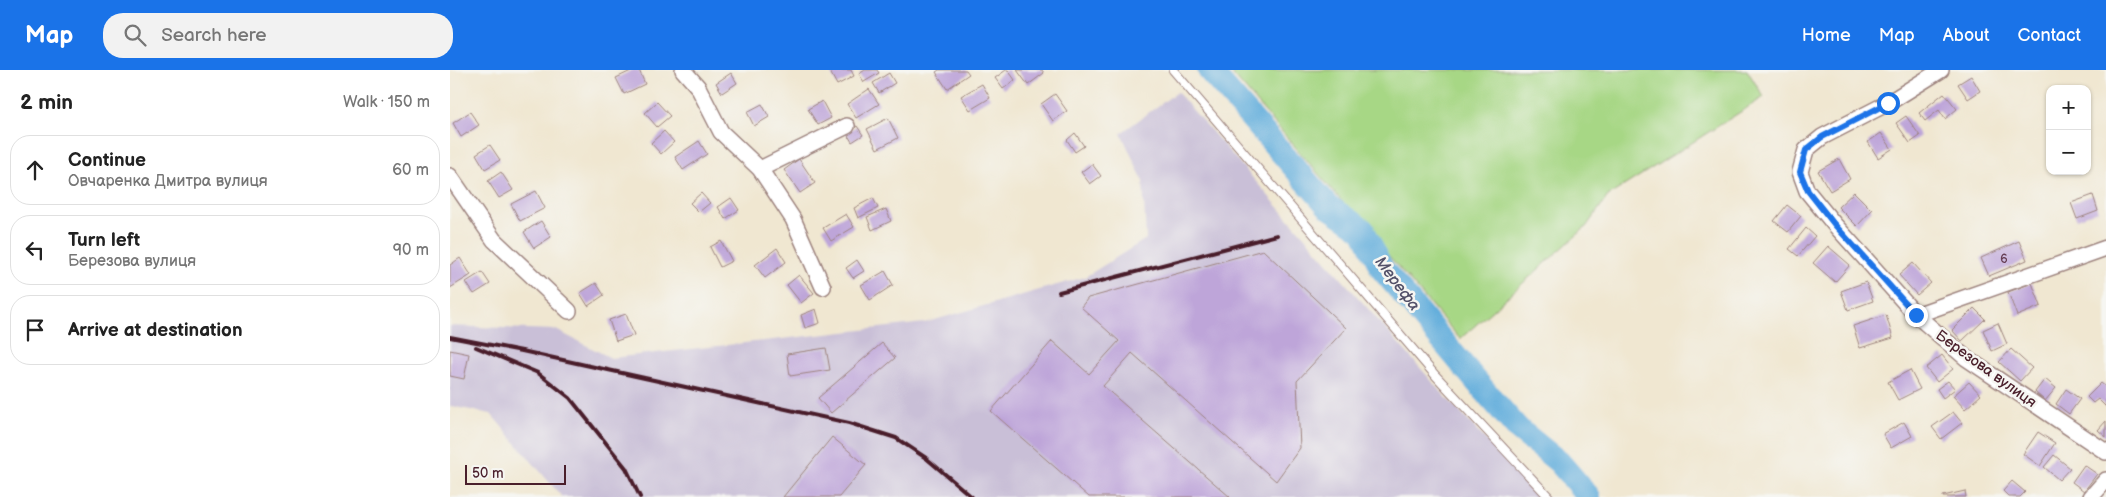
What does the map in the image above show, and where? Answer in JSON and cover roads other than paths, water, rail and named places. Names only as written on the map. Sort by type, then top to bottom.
[{"type":"street","points":[[683,70],[698,87],[721,132],[760,169],[793,219],[823,287]]},
{"type":"street","name":"Березова вулиця","points":[[1941,70],[1888,103],[1822,137],[1806,150],[1800,172],[1808,191],[1834,224],[1916,315],[1966,358],[2106,452]]},
{"type":"street","points":[[760,169],[847,126]]},
{"type":"street","points":[[450,176],[494,240],[569,311]]},
{"type":"street","points":[[1916,315],[2106,248]]},
{"type":"street","points":[[2091,497],[2106,480]]},
{"type":"lane","points":[[1173,70],[1436,376],[1548,497]]},
{"type":"waterway","name":"Мерефа","points":[[1209,70],[1329,207],[1363,230],[1382,269],[1477,382],[1518,429],[1559,462],[1589,497]]},
{"type":"railway","points":[[1059,292],[1277,235]]},
{"type":"railway","points":[[450,337],[849,423],[896,438],[926,458],[972,497]]},
{"type":"railway","points":[[476,347],[538,373],[570,398],[626,468],[640,497]]}]
